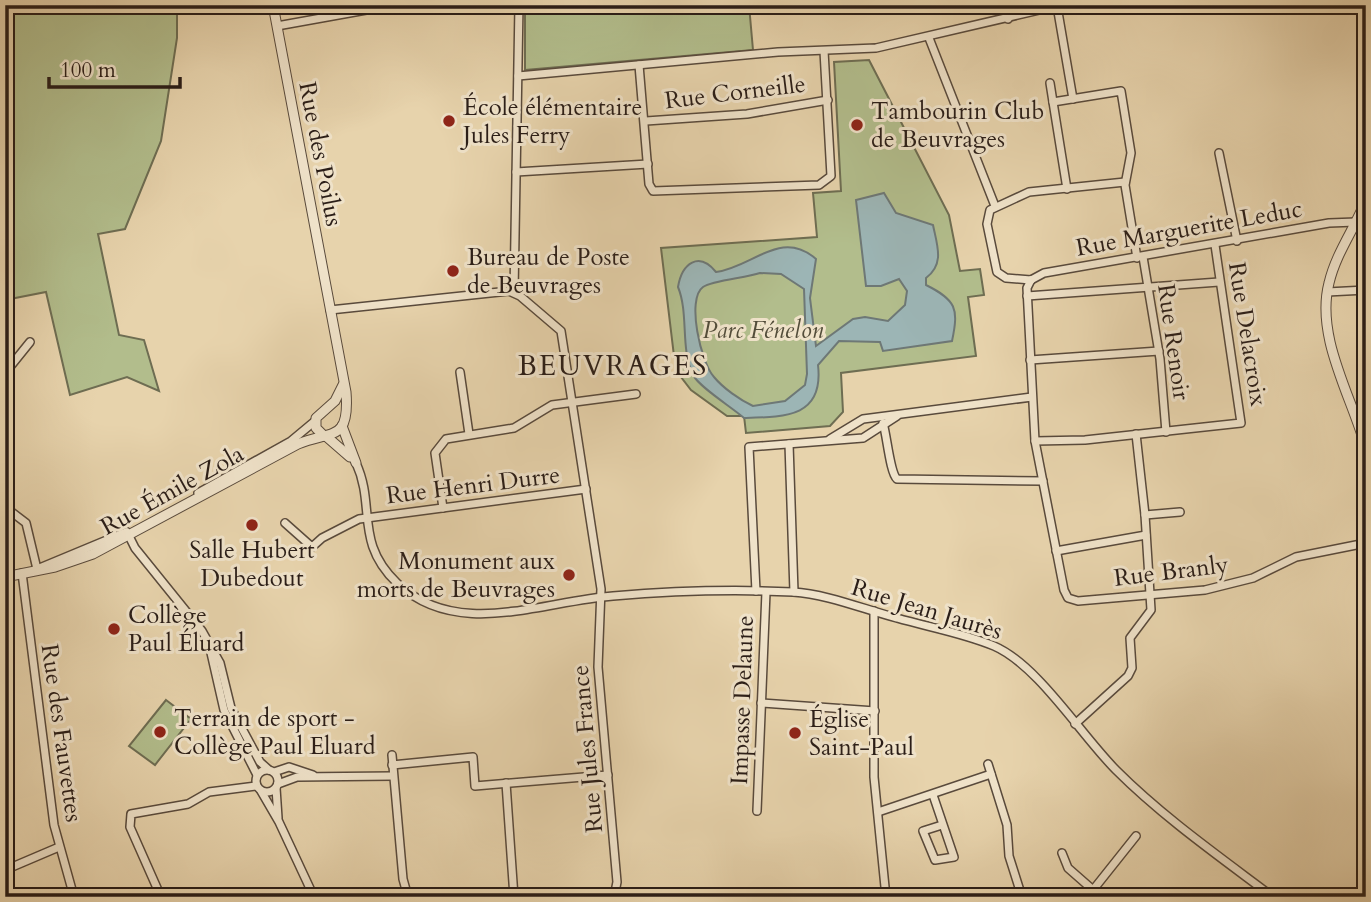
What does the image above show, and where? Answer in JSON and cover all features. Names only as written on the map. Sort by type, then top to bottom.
[{"type":"street","name":"Rue des Poilus","points":[[273,5],[344,383],[346,398],[342,424]]},
{"type":"street","points":[[277,26],[394,5]]},
{"type":"street","points":[[330,310],[478,292],[514,292],[519,5]]},
{"type":"street","points":[[1005,5],[1008,19]]},
{"type":"street","points":[[1364,5],[1366,18]]},
{"type":"street","points":[[518,76],[876,48],[929,38],[1059,6],[1073,99]]},
{"type":"street","points":[[929,38],[995,205]]},
{"type":"street","points":[[639,65],[650,187],[657,192],[821,184],[831,176],[824,51]]},
{"type":"street","points":[[1050,83],[1067,189]]},
{"type":"street","points":[[1053,102],[1121,92],[1131,153],[1125,182],[1029,192],[995,205],[987,220],[997,272],[1006,278],[1031,280],[1027,296],[1035,441],[1056,551],[1146,535]]},
{"type":"street","name":"Rue Corneille","points":[[646,121],[747,114],[828,100]]},
{"type":"street","points":[[1219,152],[1237,241]]},
{"type":"street","points":[[516,172],[648,164]]},
{"type":"street","name":"Rue Renoir","points":[[1125,182],[1159,351],[1166,432]]},
{"type":"street","points":[[1366,200],[1334,268],[1327,292],[1331,341],[1366,448]]},
{"type":"street","name":"Rue Marguerite Leduc","points":[[1031,280],[1044,273],[1342,221],[1356,222]]},
{"type":"street","name":"Rue Delacroix","points":[[1166,432],[1236,426],[1242,418],[1215,244]]},
{"type":"street","points":[[1027,296],[1219,282]]},
{"type":"street","points":[[1327,292],[1366,290]]},
{"type":"street","name":"Rue Jules France","points":[[514,292],[561,331],[602,597],[598,662],[617,883],[614,897]]},
{"type":"street","points":[[5,373],[30,342]]},
{"type":"street","points":[[1030,360],[1159,351]]},
{"type":"street","points":[[460,372],[469,435]]},
{"type":"street","points":[[344,383],[337,398],[315,421],[317,430],[356,463]]},
{"type":"street","points":[[443,508],[436,450],[446,439],[514,428],[548,406],[636,394]]},
{"type":"street","points":[[825,440],[837,436],[857,421],[1032,397]]},
{"type":"street","points":[[326,410],[336,412],[356,463]]},
{"type":"street","points":[[756,592],[748,447],[866,437],[897,416]]},
{"type":"street","points":[[879,417],[891,449],[891,472],[897,479],[1042,481]]},
{"type":"street","name":"Rue Émile Zola","points":[[227,480],[295,438],[315,421]]},
{"type":"street","points":[[325,436],[338,433],[342,424]]},
{"type":"street","points":[[1035,441],[1166,432]]},
{"type":"street","points":[[1075,724],[1130,674],[1130,638],[1135,628],[1151,613],[1145,515],[1136,434]]},
{"type":"street","name":"Rue Émile Zola","points":[[5,577],[55,567],[92,551],[298,444],[325,436]]},
{"type":"street","points":[[789,444],[794,592]]},
{"type":"street","name":"Rue Jean Jaurès","points":[[356,463],[361,477],[371,544],[386,571],[408,593],[434,606],[473,613],[507,613],[602,597],[794,592],[874,611],[998,648],[1036,679],[1132,785],[1273,897]]},
{"type":"street","name":"Rue Henri Durre","points":[[285,523],[312,547],[322,538],[365,518],[586,489]]},
{"type":"street","points":[[5,507],[26,523],[37,569]]},
{"type":"street","points":[[1145,515],[1180,512]]},
{"type":"street","points":[[127,534],[195,621],[220,663],[230,708],[260,762],[271,771],[277,786],[279,822]]},
{"type":"street","name":"Rue Branly","points":[[1056,551],[1064,590],[1074,601],[1205,590],[1241,582],[1296,558],[1366,543]]},
{"type":"street","name":"Rue des Fauvettes","points":[[22,573],[37,708],[59,847],[74,897]]},
{"type":"street","name":"Impasse Delaune","points":[[758,811],[766,592]]},
{"type":"street","points":[[874,611],[874,777],[886,897]]},
{"type":"street","points":[[208,642],[224,710],[257,775],[259,788],[279,822],[314,897]]},
{"type":"street","points":[[761,703],[874,711]]},
{"type":"street","points":[[392,755],[403,879],[408,897]]},
{"type":"street","points":[[392,765],[473,757],[475,786],[608,775]]},
{"type":"street","points":[[988,764],[1005,820],[1009,856],[1022,897]]},
{"type":"street","points":[[257,775],[289,767],[317,776]]},
{"type":"street","points":[[878,812],[991,774]]},
{"type":"street","points":[[161,897],[130,827],[131,814],[188,804],[209,792],[259,788],[269,793],[292,778],[393,776]]},
{"type":"street","points":[[506,783],[514,897]]},
{"type":"street","points":[[933,795],[954,857],[935,860],[923,831],[942,825]]},
{"type":"street","points":[[1093,893],[1136,836]]},
{"type":"street","points":[[5,870],[59,847]]},
{"type":"street","points":[[1062,853],[1068,868],[1093,893],[1101,897]]},
{"type":"green space","points":[[5,5],[177,5],[177,38],[161,141],[125,229],[98,234],[119,335],[144,340],[159,391],[127,377],[70,395],[46,292],[5,300]]},
{"type":"green space","points":[[525,5],[749,5],[753,50],[525,70]]},
{"type":"green space","name":"Parc Fénelon","points":[[869,60],[949,215],[960,271],[980,269],[984,295],[968,297],[976,356],[841,373],[843,412],[830,426],[746,433],[744,416],[727,416],[691,390],[681,377],[674,356],[661,248],[817,237],[813,193],[841,191],[834,62]]},
{"type":"green space","name":"Terrain de sport - Collège Paul Eluard","points":[[166,700],[191,719],[155,765],[129,746]]},
{"type":"water","points":[[884,193],[896,213],[933,225],[938,260],[932,273],[926,278],[926,285],[944,295],[953,306],[955,320],[952,341],[883,351],[880,342],[839,341],[818,365],[815,395],[808,404],[787,415],[744,418],[693,375],[687,354],[683,308],[678,287],[683,272],[687,266],[698,261],[716,272],[729,269],[767,252],[791,247],[803,250],[816,259],[810,298],[816,346],[853,319],[865,317],[888,321],[905,305],[907,291],[899,279],[881,286],[866,286],[856,200]],"holes":[[[760,273],[781,274],[804,289],[807,374],[805,385],[785,401],[753,406],[727,389],[709,370],[697,331],[698,294],[703,287],[722,281]]]},
{"type":"place","name":"École élémentaire Jules Ferry","points":[[449,121]]},
{"type":"place","name":"Tambourin Club de Beuvrages","points":[[857,125]]},
{"type":"place","name":"Bureau de Poste de Beuvrages","points":[[453,271]]},
{"type":"place","name":"Salle Hubert Dubedout","points":[[252,525]]},
{"type":"place","name":"Monument aux morts de Beuvrages","points":[[569,575]]},
{"type":"place","name":"Collège Paul Éluard","points":[[114,629]]},
{"type":"place","name":"Terrain de sport - Collège Paul Eluard","points":[[160,732]]},
{"type":"place","name":"Église Saint-Paul","points":[[795,733]]},
{"type":"district","name":"BEUVRAGES","points":[[613,365]]}]
